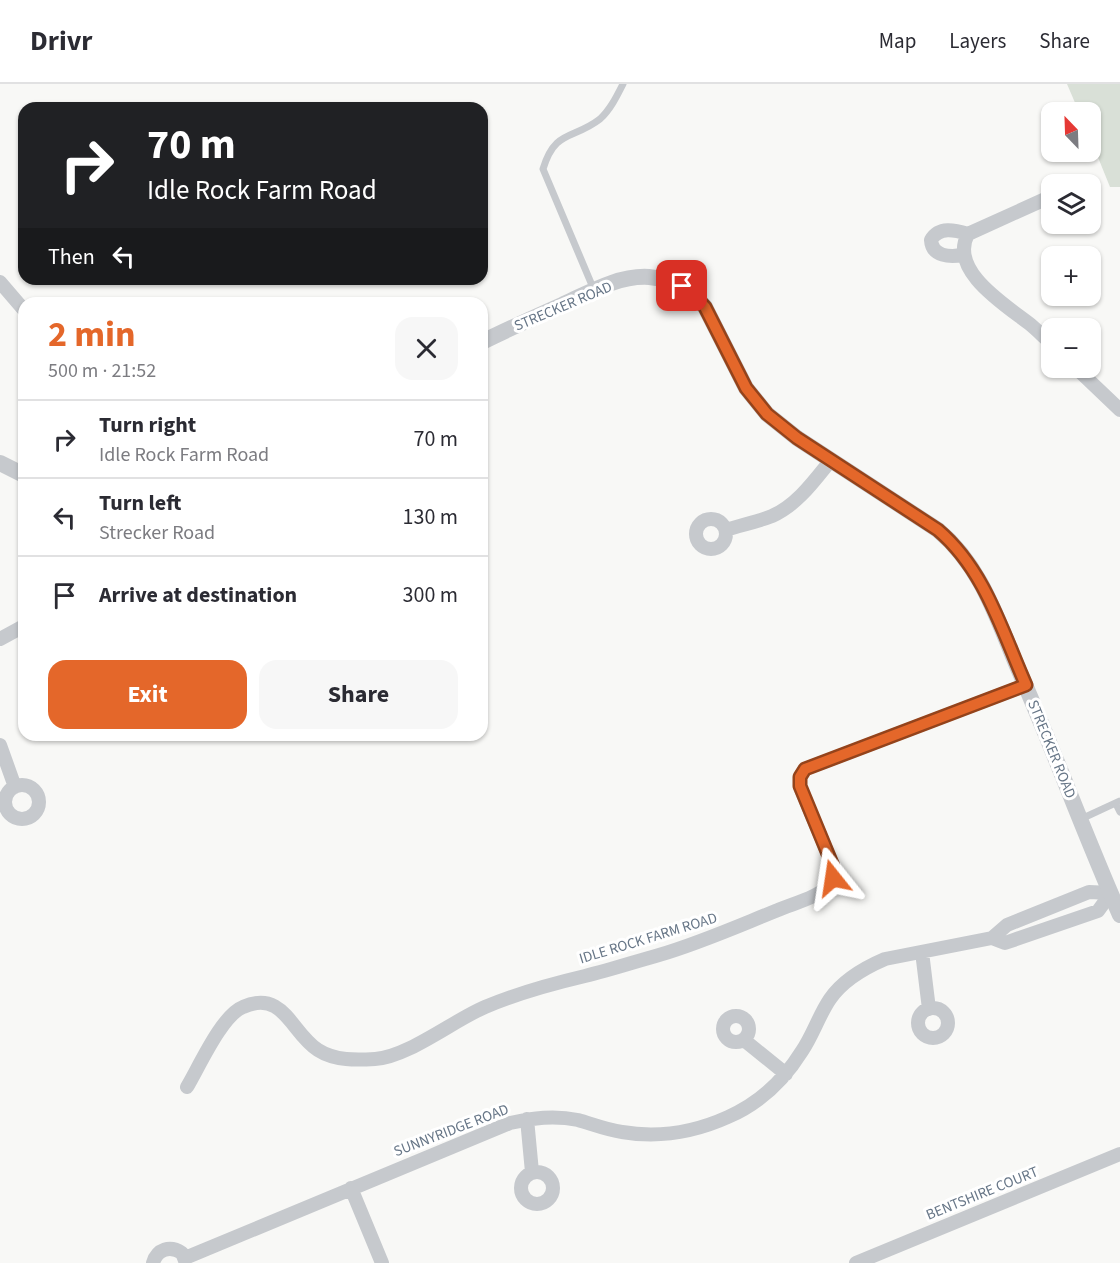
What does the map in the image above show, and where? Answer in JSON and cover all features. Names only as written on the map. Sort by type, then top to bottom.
[{"type":"street","points":[[1041,202],[965,244],[974,276],[1000,302],[1041,334]]},
{"type":"street","name":"STRECKER ROAD","points":[[488,339],[594,290],[632,278],[648,277],[666,280],[682,286],[695,296],[705,307],[746,388],[767,414],[797,438],[938,530],[954,543],[968,560],[981,581],[1026,685],[1120,915]]},
{"type":"street","points":[[0,282],[18,303]]},
{"type":"street","points":[[1087,378],[1119,406]]},
{"type":"street","points":[[726,530],[772,516],[788,507],[831,460]]},
{"type":"street","points":[[0,463],[18,472]]},
{"type":"street","points":[[0,639],[18,629]]},
{"type":"street","name":"IDLE ROCK FARM ROAD","points":[[187,1087],[231,1014],[259,1002],[274,1005],[317,1050],[331,1056],[353,1060],[381,1058],[415,1046],[484,1007],[516,995],[693,945],[811,897],[829,884],[833,878],[833,866],[800,786],[800,777],[805,769],[1026,685]]},
{"type":"street","points":[[0,745],[15,787]]},
{"type":"street","name":"SUNNYRIDGE ROAD","points":[[153,1263],[156,1255],[166,1249],[178,1250],[185,1260],[351,1188],[510,1123],[527,1119],[557,1117],[621,1132],[645,1134],[686,1131],[707,1126],[759,1099],[786,1074],[804,1050],[830,999],[847,981],[869,966],[885,959],[992,938],[1006,925],[1089,892],[1111,893]]},
{"type":"street","name":"SUNNYRIDGE ROAD","points":[[992,938],[1005,943],[1098,911],[1111,893]]},
{"type":"street","points":[[922,952],[929,1009]]},
{"type":"street","points":[[744,1040],[786,1074]]},
{"type":"street","points":[[527,1119],[532,1172]]},
{"type":"street","name":"BENTSHIRE COURT","points":[[856,1263],[1120,1154]]},
{"type":"street","points":[[351,1188],[382,1263]]},
{"type":"lane","points":[[594,290],[543,169],[556,142],[606,113],[623,84]]},
{"type":"lane","points":[[1081,819],[1118,803],[1120,812]]},
{"type":"shaded area","points":[[1067,84],[1120,84],[1120,187],[1110,187],[1100,162],[1101,102],[1075,102]]},
{"type":"route","points":[[682,286],[705,307],[746,388],[767,414],[797,438],[938,530],[954,543],[981,581],[1026,685],[805,769],[800,777],[800,786],[833,866],[833,878]]}]
